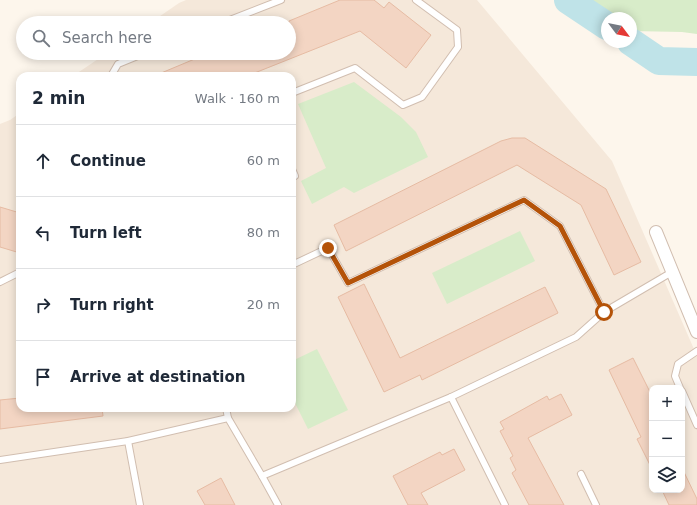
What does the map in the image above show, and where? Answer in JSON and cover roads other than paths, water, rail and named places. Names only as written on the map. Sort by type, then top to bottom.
[{"type":"street","points":[[656,232],[697,332]]},
{"type":"lane","points":[[240,16],[281,0]]},
{"type":"lane","points":[[296,91],[355,68],[403,105],[422,97],[458,47],[457,30],[416,0]]},
{"type":"lane","points":[[113,72],[118,64],[128,60]]},
{"type":"lane","points":[[296,263],[328,248],[348,283],[524,200],[560,226],[604,312]]},
{"type":"lane","points":[[262,476],[451,397],[576,337],[604,312],[672,272]]},
{"type":"lane","points":[[0,282],[16,274]]},
{"type":"lane","points":[[679,385],[675,376],[678,364],[697,351]]},
{"type":"lane","points":[[451,397],[505,505]]},
{"type":"lane","points":[[685,398],[697,424]]},
{"type":"lane","points":[[227,412],[228,418],[278,505]]},
{"type":"lane","points":[[0,460],[128,441],[228,418]]},
{"type":"lane","points":[[128,441],[140,505]]},
{"type":"lane","points":[[581,474],[596,505]]},
{"type":"waterway","points":[[568,0],[601,22]]},
{"type":"waterway","points":[[637,46],[659,61],[697,62]]}]
